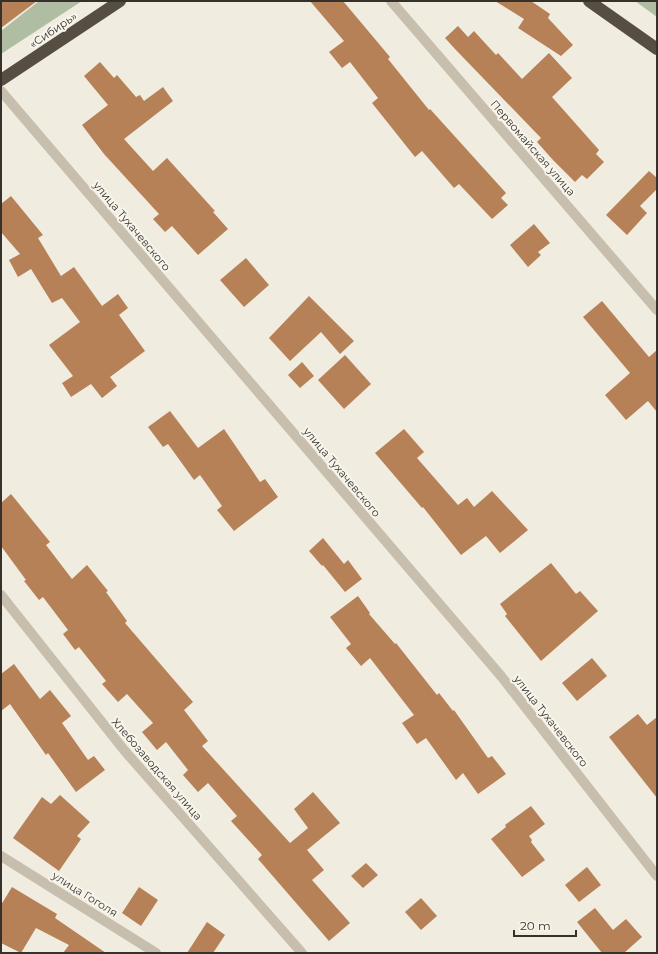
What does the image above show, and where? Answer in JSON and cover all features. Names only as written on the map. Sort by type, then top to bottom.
[{"type":"highway","name":"«Сибирь»","points":[[1,80],[120,1]]},
{"type":"highway","points":[[589,1],[657,49]]},
{"type":"street","name":"Первомайская улица","points":[[391,1],[657,310]]},
{"type":"street","name":"улица Тухачевского","points":[[1,91],[501,676],[657,876]]},
{"type":"street","name":"Хлебозаводская улица","points":[[1,595],[124,750],[302,953]]},
{"type":"street","name":"улица Гоголя","points":[[1,856],[156,953]]},
{"type":"green space","points":[[39,1],[82,1],[1,54],[1,31]]},
{"type":"green space","points":[[635,1],[657,1],[657,17]]},
{"type":"building","points":[[1,1],[37,1],[1,28]]},
{"type":"building","points":[[310,1],[343,1],[390,57],[388,59],[429,110],[430,109],[506,193],[501,198],[508,205],[492,219],[459,184],[454,188],[422,151],[415,157],[372,103],[378,98],[350,62],[342,68],[329,52],[344,41]]},
{"type":"building","points":[[495,1],[531,1],[550,14],[548,18],[573,45],[561,56],[518,28],[524,19]]},
{"type":"building","points":[[458,26],[468,37],[474,31],[496,55],[498,53],[522,79],[549,53],[572,78],[552,97],[599,150],[596,154],[604,162],[587,179],[582,175],[575,182],[537,142],[541,138],[445,38]]},
{"type":"building","points":[[100,62],[114,78],[117,75],[136,97],[140,95],[144,101],[163,87],[173,101],[124,139],[153,171],[167,158],[215,211],[213,212],[228,229],[198,255],[172,226],[165,232],[153,219],[159,214],[104,154],[82,125],[108,105],[84,76]]},
{"type":"building","points":[[649,171],[657,178],[657,189],[640,206],[647,213],[627,235],[606,215]]},
{"type":"building","points":[[11,196],[43,235],[38,238],[61,276],[74,267],[102,306],[118,294],[128,308],[119,315],[145,351],[110,377],[117,386],[102,398],[91,384],[71,397],[62,383],[73,376],[49,345],[80,322],[62,298],[52,303],[31,269],[18,277],[9,260],[20,254],[1,232],[1,204]]},
{"type":"building","points":[[534,224],[550,243],[538,252],[541,255],[528,267],[510,245]]},
{"type":"building","points":[[246,258],[269,285],[244,307],[220,280]]},
{"type":"building","points":[[309,296],[354,341],[340,354],[321,332],[290,361],[269,338]]},
{"type":"building","points":[[602,301],[649,357],[657,350],[657,412],[648,401],[626,420],[605,395],[630,373],[583,317]]},
{"type":"building","points":[[345,355],[371,384],[344,409],[318,380]]},
{"type":"building","points":[[302,362],[314,376],[300,388],[288,375]]},
{"type":"building","points":[[170,411],[198,448],[224,429],[260,482],[265,479],[278,497],[234,531],[217,510],[222,506],[200,475],[194,480],[168,444],[163,447],[148,427]]},
{"type":"building","points":[[404,429],[424,452],[417,458],[458,505],[467,498],[474,507],[492,491],[528,530],[500,553],[486,536],[461,555],[423,507],[422,508],[375,453]]},
{"type":"building","points":[[11,494],[50,542],[46,545],[72,579],[87,565],[108,591],[106,592],[127,621],[125,623],[193,702],[184,710],[208,741],[202,746],[290,843],[308,828],[294,809],[313,792],[340,823],[307,850],[324,870],[312,880],[350,923],[329,941],[258,859],[262,855],[231,821],[237,816],[208,783],[198,792],[183,775],[188,770],[166,742],[157,750],[142,732],[153,723],[127,694],[118,702],[102,684],[106,681],[79,647],[75,650],[63,634],[68,630],[43,597],[39,600],[24,581],[26,580],[1,546],[1,503]]},
{"type":"building","points":[[323,538],[344,564],[348,560],[362,579],[345,592],[323,565],[322,566],[309,551]]},
{"type":"building","points":[[551,563],[576,594],[580,591],[598,611],[541,661],[505,616],[507,614],[500,604]]},
{"type":"building","points":[[358,596],[370,613],[369,614],[395,644],[396,643],[437,695],[439,693],[453,711],[454,710],[488,758],[492,756],[506,774],[478,794],[463,773],[456,780],[426,738],[417,744],[402,723],[414,715],[370,658],[361,666],[346,648],[351,644],[330,617]]},
{"type":"building","points":[[592,658],[607,676],[577,701],[562,683]]},
{"type":"building","points":[[14,664],[40,699],[50,690],[71,716],[62,723],[88,760],[94,756],[105,770],[76,792],[48,753],[46,755],[10,704],[1,711],[1,674]]},
{"type":"building","points":[[638,714],[647,725],[657,717],[657,798],[609,737]]},
{"type":"building","points":[[60,795],[90,822],[77,836],[81,839],[59,871],[13,838],[42,797],[51,804]]},
{"type":"building","points":[[531,806],[545,824],[529,836],[532,840],[531,842],[545,860],[522,877],[491,839],[506,827],[505,825]]},
{"type":"building","points":[[366,863],[378,875],[363,888],[351,876]]},
{"type":"building","points":[[587,867],[601,885],[579,902],[565,885]]},
{"type":"building","points":[[12,887],[57,914],[55,918],[106,953],[63,953],[69,945],[36,928],[21,953],[1,943],[1,905]]},
{"type":"building","points":[[139,887],[158,900],[141,926],[122,913]]},
{"type":"building","points":[[421,898],[437,916],[421,930],[405,912]]},
{"type":"building","points":[[595,908],[613,930],[626,919],[642,937],[624,953],[602,953],[577,922]]},
{"type":"building","points":[[207,922],[225,935],[213,953],[187,953]]}]
